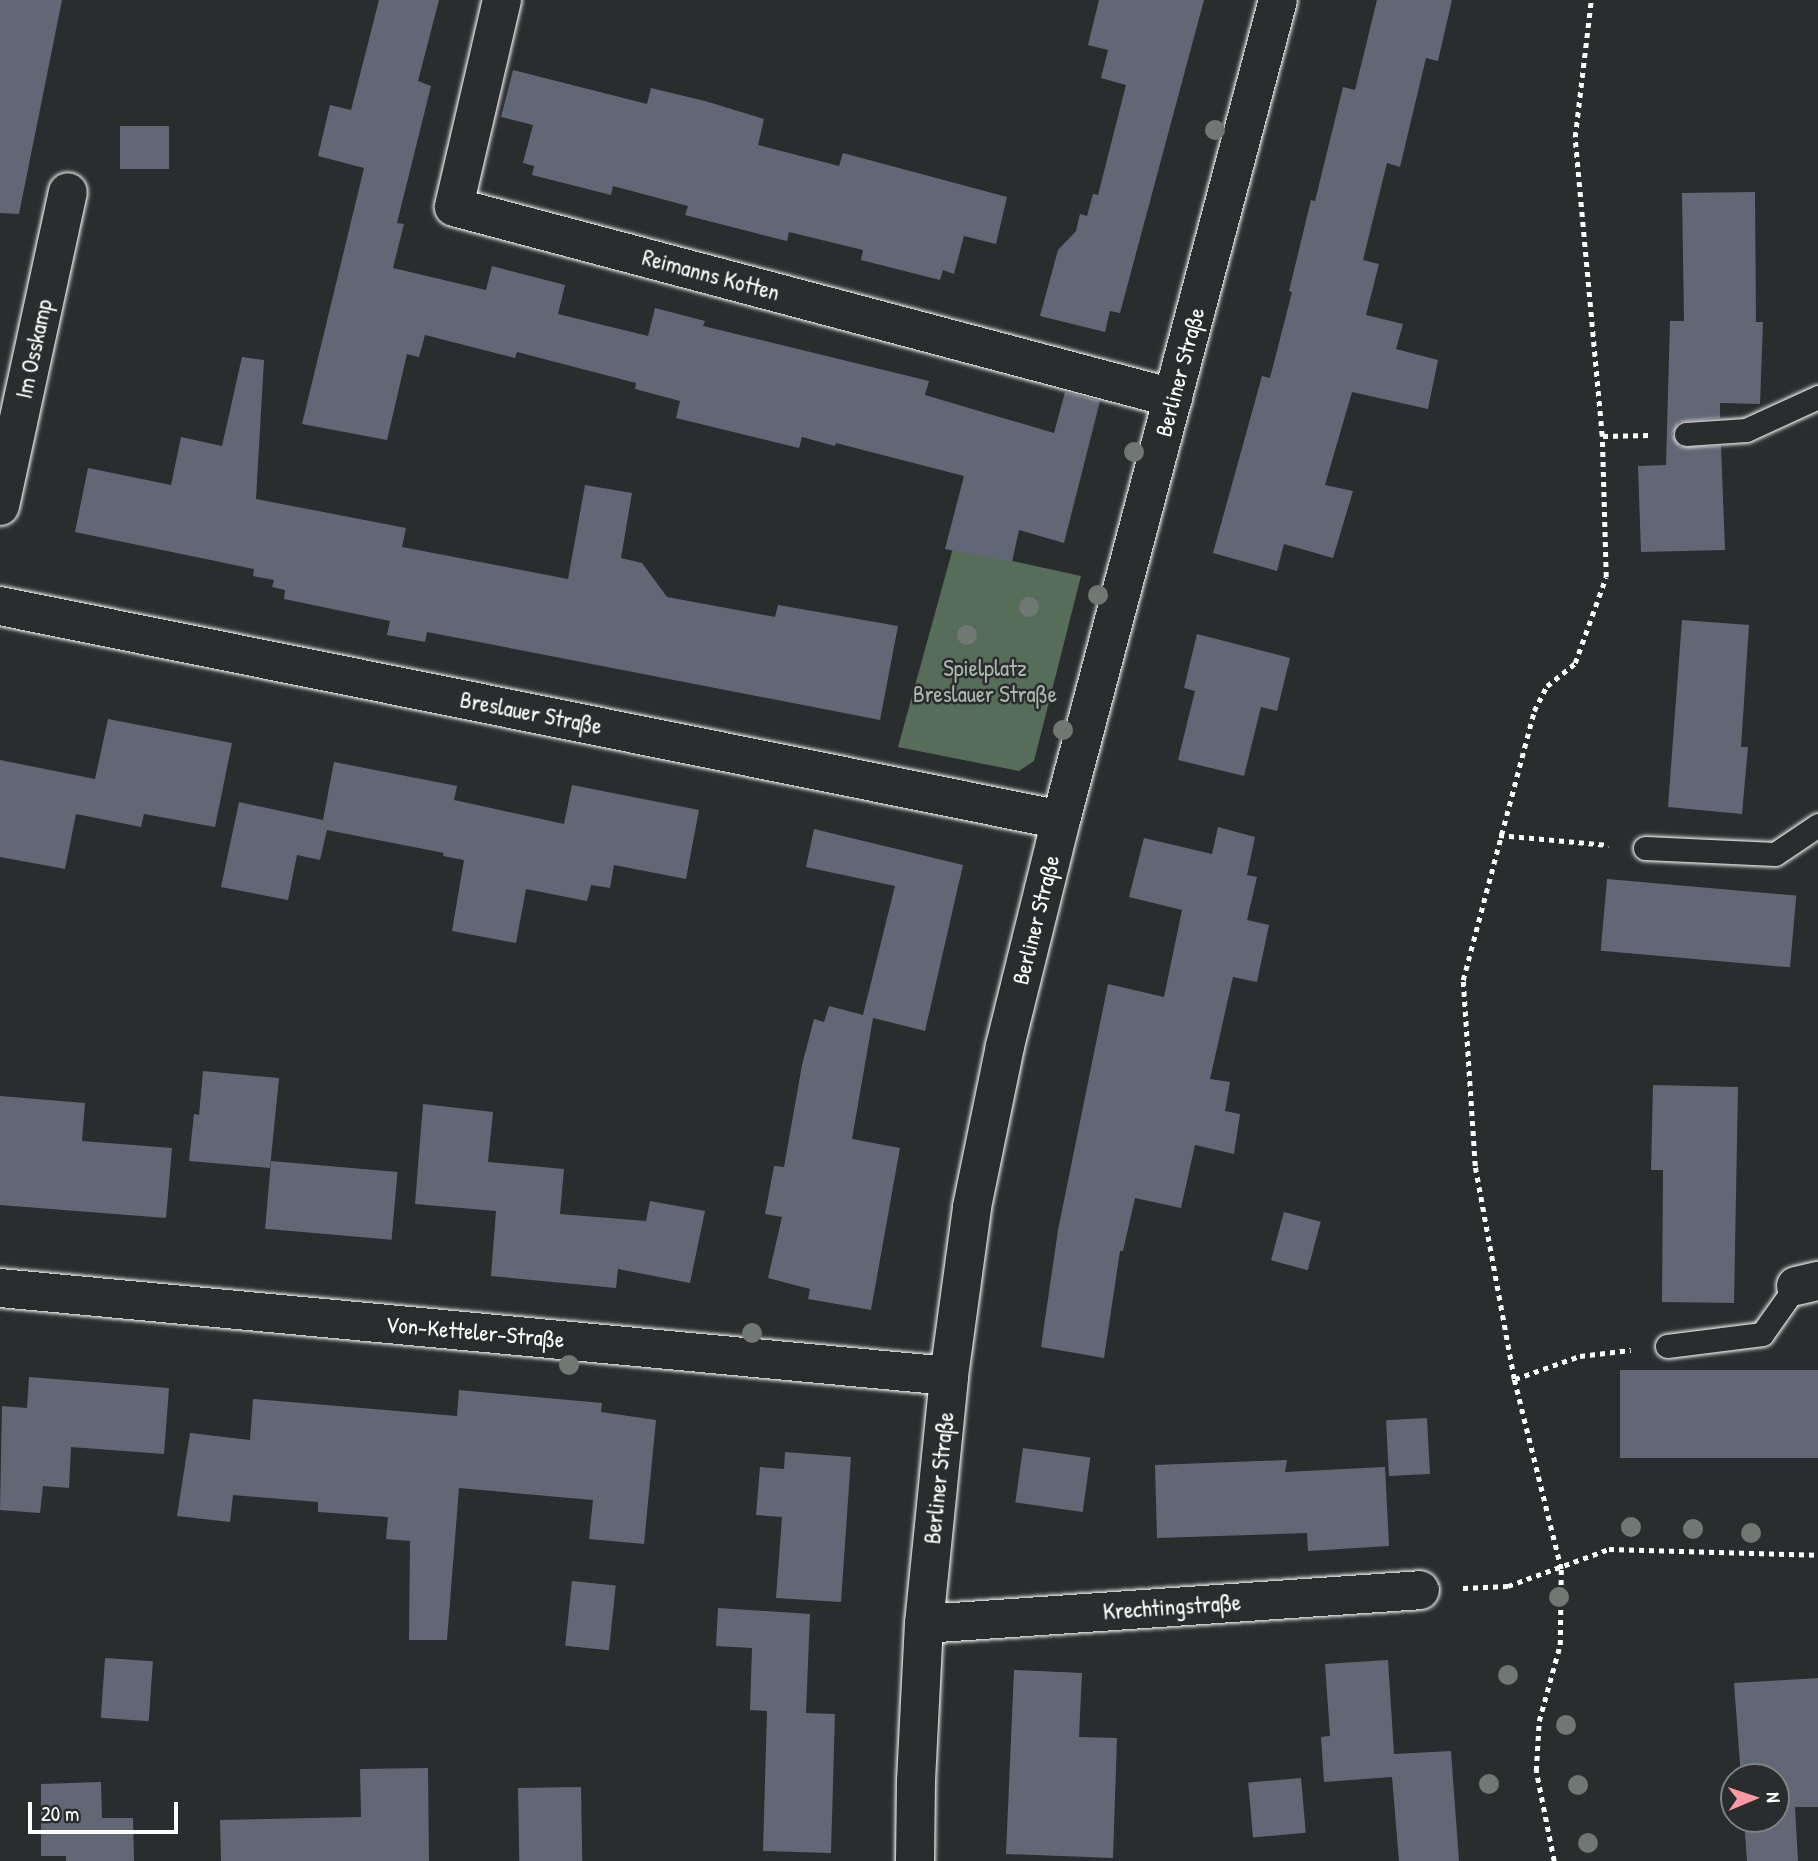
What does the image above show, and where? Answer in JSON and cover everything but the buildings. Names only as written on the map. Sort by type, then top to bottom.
[{"type":"street","name":"Reimanns Kotten","points":[[502,0],[454,207],[1173,398]]},
{"type":"street","name":"Berliner Straße","points":[[915,1861],[916,1781],[925,1624],[949,1376],[975,1194],[1005,1046],[1061,820],[1278,0]]},
{"type":"street","name":"Im Osskamp","points":[[0,506],[68,192]]},
{"type":"street","name":"Breslauer Straße","points":[[0,607],[1061,820]]},
{"type":"street","name":"Von-Ketteler-Straße","points":[[0,1288],[949,1376]]},
{"type":"street","name":"Krechtingstraße","points":[[925,1624],[1420,1590]]},
{"type":"lane","points":[[1686,434],[1746,430],[1818,397]]},
{"type":"lane","points":[[1645,848],[1775,853],[1818,825]]},
{"type":"lane","points":[[1667,1346],[1762,1334],[1807,1284]]},
{"type":"path","points":[[1553,1861],[1536,1771],[1539,1721],[1560,1645],[1561,1569],[1514,1379],[1475,1166],[1463,980],[1499,835],[1534,711],[1547,686],[1575,663],[1606,577],[1602,436],[1575,137],[1591,0]]},
{"type":"path","points":[[1602,436],[1686,434]]},
{"type":"path","points":[[1499,835],[1568,841]]},
{"type":"path","points":[[1514,1379],[1580,1356],[1667,1346]]},
{"type":"path","points":[[1508,1586],[1561,1569],[1609,1549],[1818,1555]]},
{"type":"green space","name":"Spielplatz Breslauer Straße","points":[[953,548],[1081,576],[1034,761],[1019,771],[898,747]]}]
